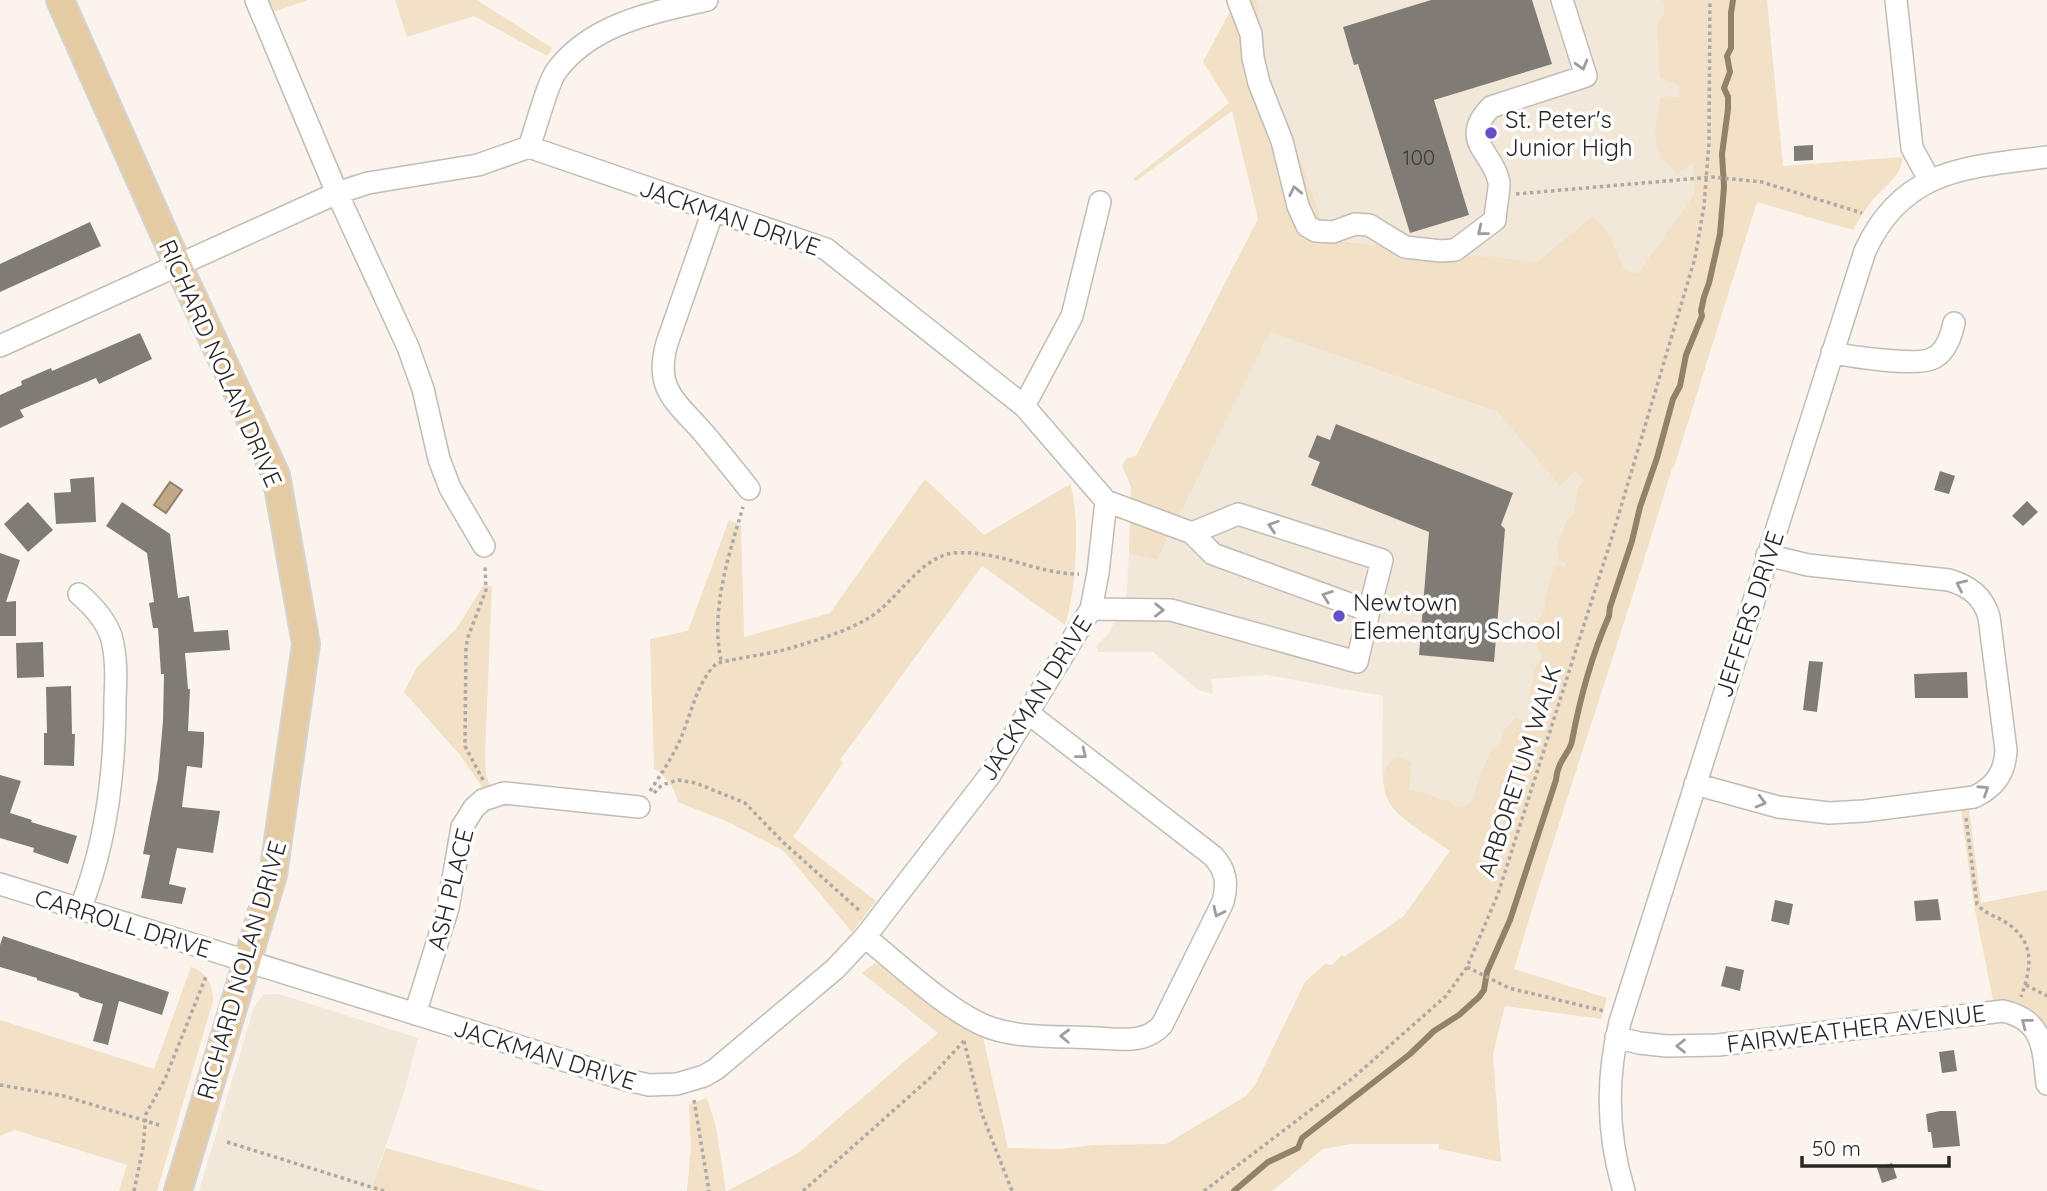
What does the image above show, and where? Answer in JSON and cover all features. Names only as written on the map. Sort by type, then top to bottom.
[{"type":"main road","name":"RICHARD NOLAN DRIVE","points":[[60,0],[178,265],[276,475],[306,644],[273,875],[178,1191]]},
{"type":"street","points":[[256,0],[337,192],[417,370],[439,460],[450,488],[484,546]]},
{"type":"street","points":[[0,346],[337,192],[368,183],[478,165],[529,147],[555,71],[588,41],[629,19],[707,0]]},
{"type":"street","points":[[1238,0],[1251,34],[1259,83],[1282,141],[1298,206],[1307,226],[1316,231],[1334,232],[1355,224],[1369,225],[1405,247],[1424,250],[1455,250],[1495,220],[1499,183],[1477,138],[1480,119],[1491,107],[1586,76],[1562,0]]},
{"type":"street","points":[[1896,0],[1912,148],[1930,181]]},
{"type":"street","name":"JACKMAN DRIVE","points":[[247,962],[627,1080],[662,1085],[704,1076],[727,1061],[835,969],[870,931],[990,775],[1091,609],[1106,501],[1024,406],[826,249],[529,147]]},
{"type":"street","name":"JEFFERS DRIVE","points":[[1624,1191],[1613,1144],[1610,1105],[1611,1068],[1616,1037],[1767,555],[1871,239],[1898,203],[1930,181],[1962,169],[2047,157]]},
{"type":"street","points":[[1024,406],[1072,316],[1100,202]]},
{"type":"street","points":[[713,211],[667,343],[663,376],[677,407],[706,436],[749,489]]},
{"type":"street","points":[[1832,352],[1856,357],[1925,361],[1939,354],[1949,339],[1954,323]]},
{"type":"street","points":[[1106,501],[1192,533],[1213,554],[1369,611]]},
{"type":"street","points":[[1091,609],[1171,610],[1357,662],[1382,560],[1238,514],[1192,533]]},
{"type":"street","points":[[1695,784],[1778,807],[1829,813],[1975,797],[1993,786],[2004,768],[2006,760],[1989,617],[1981,599],[1967,586],[1949,580],[1808,565],[1767,555]]},
{"type":"street","points":[[79,594],[97,611],[111,637],[116,685],[115,740],[109,799],[96,861],[80,909]]},
{"type":"street","points":[[870,931],[969,1019],[992,1029],[1020,1034],[1132,1039],[1149,1036],[1167,1017],[1223,902],[1226,890],[1224,871],[1213,856],[1028,713]]},
{"type":"street","points":[[494,795],[516,793],[639,807]]},
{"type":"street","name":"ASH PLACE","points":[[415,1014],[441,934],[462,827],[474,808],[494,795]]},
{"type":"street","name":"CARROLL DRIVE","points":[[0,884],[247,962]]},
{"type":"street","name":"FAIRWEATHER AVENUE","points":[[1616,1037],[1651,1045],[1702,1046],[1994,1011],[2017,1015],[2029,1023],[2038,1034],[2043,1049],[2047,1084]]},
{"type":"path","name":"ARBORETUM WALK","points":[[1204,1191],[1323,1102],[1393,1044],[1452,989],[1467,967],[1498,894],[1612,537],[1695,258],[1706,178],[1710,103],[1710,0]]},
{"type":"path","points":[[1496,196],[1712,177],[1742,178],[1790,189],[1865,214]]},
{"type":"path","points":[[721,660],[717,632],[723,588],[749,489]]},
{"type":"path","points":[[484,546],[486,590],[466,647],[463,729],[467,754],[494,795]]},
{"type":"path","points":[[639,807],[675,750],[704,681],[721,660],[744,659],[782,651],[866,620],[885,606],[934,559],[948,554],[997,556],[1053,572],[1098,573]]},
{"type":"path","points":[[639,807],[662,785],[678,780],[695,783],[735,798],[754,811],[870,931]]},
{"type":"path","points":[[1964,799],[1978,904],[1983,910],[2016,930],[2026,942],[2029,964],[2017,1015]]},
{"type":"path","points":[[1467,967],[1504,986],[1606,1011]]},
{"type":"path","points":[[134,1191],[143,1148],[144,1121],[207,974]]},
{"type":"path","points":[[2026,985],[2047,996]]},
{"type":"path","points":[[969,1019],[964,1041],[982,1114],[1012,1191]]},
{"type":"path","points":[[803,1191],[930,1077],[964,1041]]},
{"type":"path","points":[[689,1081],[701,1133],[709,1191]]},
{"type":"path","points":[[0,1086],[64,1096],[159,1125]]},
{"type":"path","points":[[227,1142],[384,1191]]},
{"type":"shaded area","points":[[268,0],[308,0],[273,12]]},
{"type":"shaded area","points":[[395,0],[477,0],[552,48],[547,56],[474,16],[407,37]]},
{"type":"shaded area","points":[[1234,0],[1257,0],[1268,70],[1329,240],[1537,262],[1593,216],[1608,233],[1625,271],[1638,273],[1694,195],[1693,163],[1677,173],[1662,157],[1656,139],[1656,120],[1661,98],[1680,97],[1679,86],[1660,77],[1657,25],[1664,15],[1664,3],[1661,0],[1767,0],[1783,166],[1902,157],[1896,176],[1871,202],[1853,230],[1757,202],[1514,969],[1607,998],[1601,1019],[1505,1006],[1493,1054],[1501,1162],[1439,1149],[1439,1144],[1351,1144],[1323,1149],[1272,1191],[727,1191],[798,1153],[938,1033],[862,973],[875,963],[886,968],[944,1015],[983,1037],[1008,1148],[1060,1149],[1095,1145],[1166,1144],[1246,1096],[1255,1085],[1305,982],[1325,964],[1332,965],[1342,955],[1344,957],[1404,916],[1450,851],[1411,824],[1389,802],[1384,787],[1384,773],[1392,761],[1398,757],[1412,763],[1409,789],[1434,796],[1441,801],[1447,799],[1455,806],[1464,807],[1472,800],[1483,769],[1490,754],[1501,741],[1504,730],[1516,718],[1522,720],[1525,726],[1531,708],[1528,704],[1534,669],[1543,656],[1525,634],[1529,626],[1538,633],[1541,630],[1535,624],[1545,610],[1545,599],[1554,566],[1566,567],[1566,563],[1559,560],[1557,545],[1567,520],[1574,514],[1577,490],[1584,480],[1575,471],[1560,486],[1498,412],[1270,332],[1157,560],[1129,554],[1131,487],[1122,465],[1127,458],[1136,456],[1258,219],[1232,111],[1136,181],[1133,179],[1229,103],[1203,62]]},
{"type":"shaded area","name":"St. Peter's Junior High","points":[[1686,0],[1694,195],[1638,273],[1329,240],[1268,70],[1257,1]]},
{"type":"shaded area","name":"Newtown Elementary School","points":[[1270,332],[1614,453],[1478,870],[1404,916],[1450,851],[1394,809],[1386,794],[1382,775],[1383,696],[1267,675],[1211,679],[1213,694],[1198,690],[1153,652],[1098,652],[1096,646],[1109,633],[1126,599],[1129,554],[1157,560]]},
{"type":"shaded area","points":[[925,479],[984,535],[1070,484],[1076,535],[1072,594],[1065,625],[982,566],[840,760],[843,763],[793,837],[876,901],[852,932],[784,851],[726,821],[678,802],[669,783],[654,768],[650,639],[688,631],[729,520],[741,525],[744,637],[830,613]]},
{"type":"shaded area","points":[[170,482],[182,490],[166,513],[154,505]]},
{"type":"shaded area","points":[[483,586],[492,586],[485,752],[486,776],[490,785],[483,788],[460,755],[404,692],[417,667],[457,628]]},
{"type":"shaded area","points":[[1969,809],[1981,903],[2047,890],[2047,1027],[2024,1007],[1993,1000],[1974,905],[1961,810]]},
{"type":"shaded area","points":[[191,967],[201,972],[208,980],[213,1001],[157,1191],[119,1191],[127,1165],[15,1130],[0,1136],[0,1020],[154,1069]]},
{"type":"shaded area","points":[[279,994],[418,1038],[404,1093],[370,1191],[199,1191],[254,1007],[263,995]]},
{"type":"shaded area","points":[[707,1098],[716,1127],[726,1191],[687,1191],[691,1148],[689,1104]]},
{"type":"shaded area","points":[[386,1148],[543,1191],[370,1191]]},
{"type":"building","name":"St. Peter's Junior High","points":[[1431,0],[1532,0],[1552,64],[1434,100],[1469,215],[1410,233],[1358,64],[1354,65],[1343,27]]},
{"type":"building","points":[[1813,145],[1813,160],[1794,161],[1794,146]]},
{"type":"building","points":[[90,222],[101,246],[0,292],[0,264]]},
{"type":"building","points":[[140,333],[152,359],[99,384],[96,378],[20,410],[24,417],[0,428],[0,395],[22,385],[21,381],[51,368],[52,371]]},
{"type":"building","points":[[1336,424],[1513,493],[1501,525],[1505,529],[1494,662],[1419,655],[1429,532],[1311,485],[1320,462],[1308,457],[1317,435],[1330,440]]},
{"type":"building","points":[[1940,471],[1955,476],[1949,494],[1934,490]]},
{"type":"building","points":[[94,477],[96,522],[56,524],[54,493],[71,492],[70,479]]},
{"type":"building","points":[[2027,501],[2038,512],[2023,526],[2012,516]]},
{"type":"building","points":[[28,502],[53,530],[28,552],[4,524]]},
{"type":"building","points":[[122,502],[170,534],[178,598],[189,596],[194,632],[228,630],[230,650],[185,653],[190,689],[188,731],[204,732],[204,742],[202,768],[187,766],[182,807],[220,811],[213,853],[177,848],[169,884],[186,888],[182,904],[141,898],[150,855],[143,854],[158,778],[164,674],[161,674],[158,628],[153,628],[149,603],[154,602],[147,553],[106,526]]},
{"type":"building","points":[[0,553],[20,560],[6,602],[16,601],[16,636],[0,636]]},
{"type":"building","points":[[43,642],[44,677],[17,678],[16,643]]},
{"type":"building","points":[[1809,661],[1823,662],[1817,712],[1803,710]]},
{"type":"building","points":[[1967,672],[1968,698],[1915,698],[1914,674]]},
{"type":"building","points":[[71,686],[72,734],[75,734],[74,766],[44,765],[44,733],[47,733],[46,687]]},
{"type":"building","points":[[0,775],[21,781],[10,813],[77,836],[68,864],[33,852],[34,848],[0,838]]},
{"type":"building","points":[[1938,899],[1941,920],[1916,921],[1914,901]]},
{"type":"building","points":[[1775,900],[1793,904],[1789,925],[1771,921]]},
{"type":"building","points":[[3,936],[169,992],[162,1015],[119,1001],[108,1045],[93,1041],[103,1004],[37,978],[0,967],[0,945]]},
{"type":"building","points":[[1726,966],[1744,970],[1740,991],[1721,986]]},
{"type":"building","points":[[1954,1050],[1957,1071],[1942,1073],[1939,1052]]},
{"type":"building","points":[[1956,1111],[1960,1146],[1933,1148],[1926,1114]]},
{"type":"building","points":[[1892,1163],[1897,1178],[1882,1183],[1877,1168]]},
{"type":"waterway","points":[[1234,1191],[1268,1162],[1298,1148],[1302,1138],[1410,1054],[1434,1031],[1459,1015],[1484,990],[1487,972],[1510,920],[1559,768],[1571,745],[1591,662],[1609,616],[1673,399],[1680,386],[1686,355],[1702,316],[1704,297],[1720,234],[1724,187],[1722,154],[1728,109],[1728,97],[1724,88],[1730,72],[1727,56],[1731,48],[1733,0]]},
{"type":"place","name":"St. Peter's Junior High","points":[[1491,133]]},
{"type":"place","name":"Newtown Elementary School","points":[[1339,616]]}]
